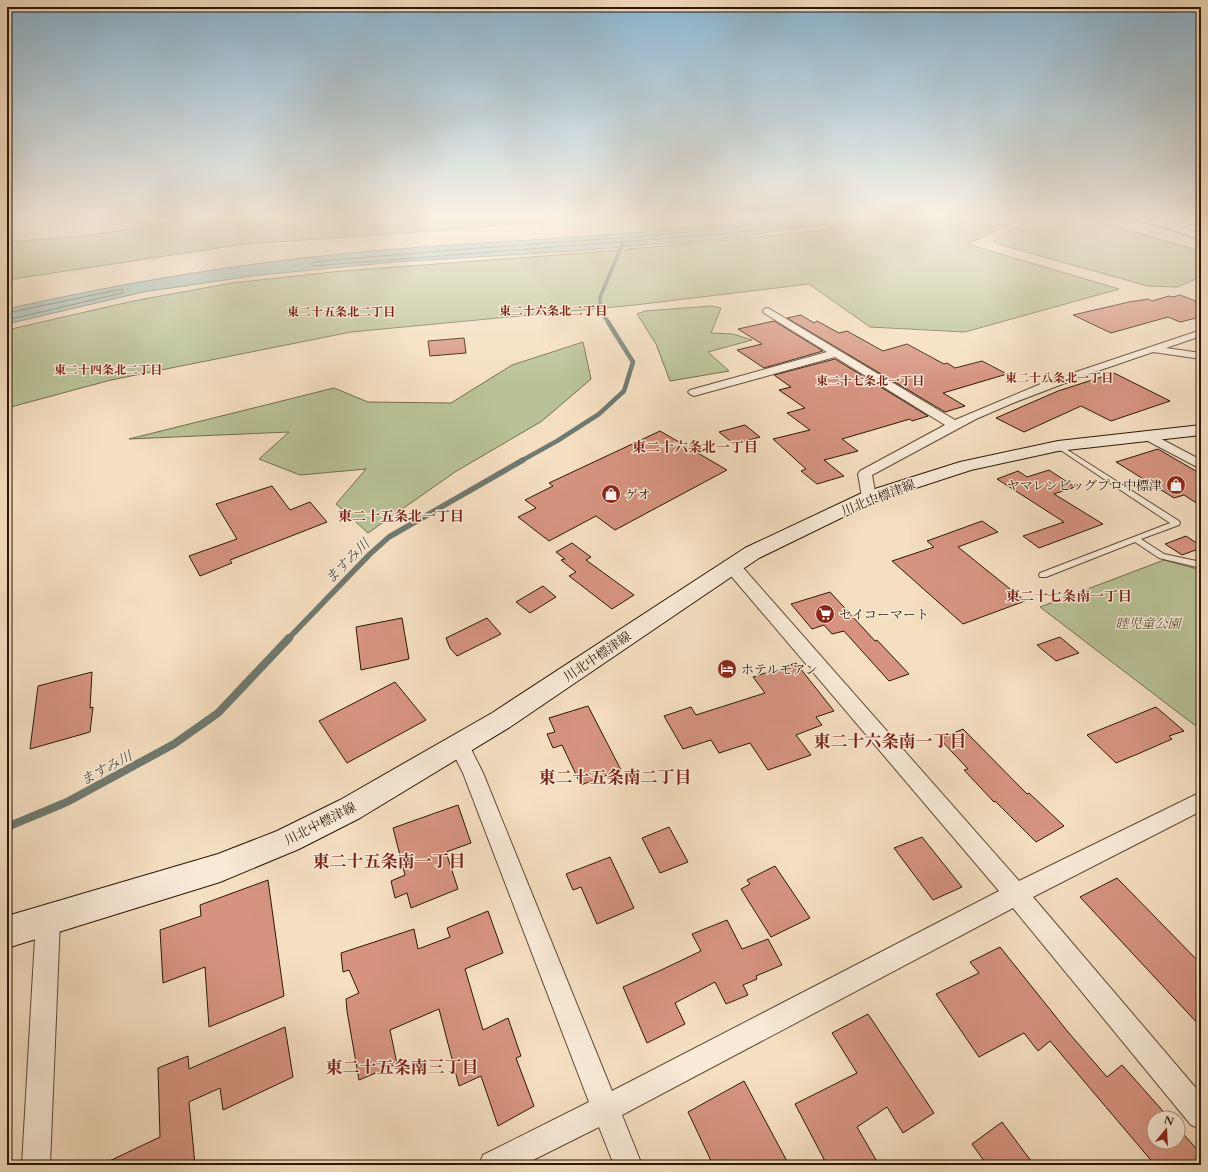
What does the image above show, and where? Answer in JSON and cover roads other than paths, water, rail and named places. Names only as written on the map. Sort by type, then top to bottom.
[{"type":"main road","name":"川北中標津線","points":[[7,932],[220,868],[288,840],[350,809],[500,720],[752,553],[869,497],[966,466],[1058,446],[1201,430]]},
{"type":"street","points":[[768,311],[954,425]]},
{"type":"street","points":[[869,497],[865,474],[932,435],[1041,388],[1201,333]]},
{"type":"street","points":[[1153,349],[1201,356]]},
{"type":"street","points":[[694,392],[836,353]]},
{"type":"street","points":[[1148,436],[1201,465]]},
{"type":"street","points":[[732,566],[1016,894],[1201,1115]]},
{"type":"street","points":[[459,745],[473,773],[628,1165]]},
{"type":"street","points":[[493,1165],[605,1109],[1016,894],[1201,801]]},
{"type":"street","points":[[36,1165],[48,920]]},
{"type":"lane","points":[[1043,575],[1176,523],[1058,446]]},
{"type":"lane","points":[[1136,539],[1162,556],[1201,565]]},
{"type":"water","points":[[201,272],[294,272],[259,275],[143,292],[7,324],[7,309],[104,289]]},
{"type":"waterway","name":"ますみ川","points":[[609,323],[600,311],[600,297],[611,272]]},
{"type":"waterway","name":"ますみ川","points":[[521,461],[557,441],[599,414],[624,391],[633,362],[608,322]]},
{"type":"waterway","name":"ますみ川","points":[[288,639],[370,554],[389,537],[523,460]]},
{"type":"waterway","name":"ますみ川","points":[[7,827],[67,802],[174,744],[218,713],[289,638]]},
{"type":"place","name":"ヤマレンビッグプロ中標津","points":[[1176,485]]},
{"type":"place","name":"ゲオ","points":[[611,494]]},
{"type":"place","name":"セイコーマート","points":[[825,614]]},
{"type":"place","name":"ホテルモアン","points":[[727,669]]},
{"type":"district","name":"東二十六条北二丁目","points":[[553,311]]},
{"type":"district","name":"東二十五条北二丁目","points":[[341,312]]},
{"type":"district","name":"東二十四条北二丁目","points":[[108,370]]},
{"type":"district","name":"東二十八条北一丁目","points":[[1059,378]]},
{"type":"district","name":"東二十七条北一丁目","points":[[870,381]]},
{"type":"district","name":"東二十六条北一丁目","points":[[695,447]]},
{"type":"district","name":"東二十五条北一丁目","points":[[401,516]]},
{"type":"district","name":"東二十七条南一丁目","points":[[1069,596]]},
{"type":"district","name":"東二十六条南一丁目","points":[[890,741]]},
{"type":"district","name":"東二十五条南二丁目","points":[[615,777]]},
{"type":"district","name":"東二十五条南一丁目","points":[[389,861]]},
{"type":"district","name":"東二十五条南三丁目","points":[[402,1067]]},
{"type":"park label","name":"睦児童公園","points":[[1148,623]]}]
